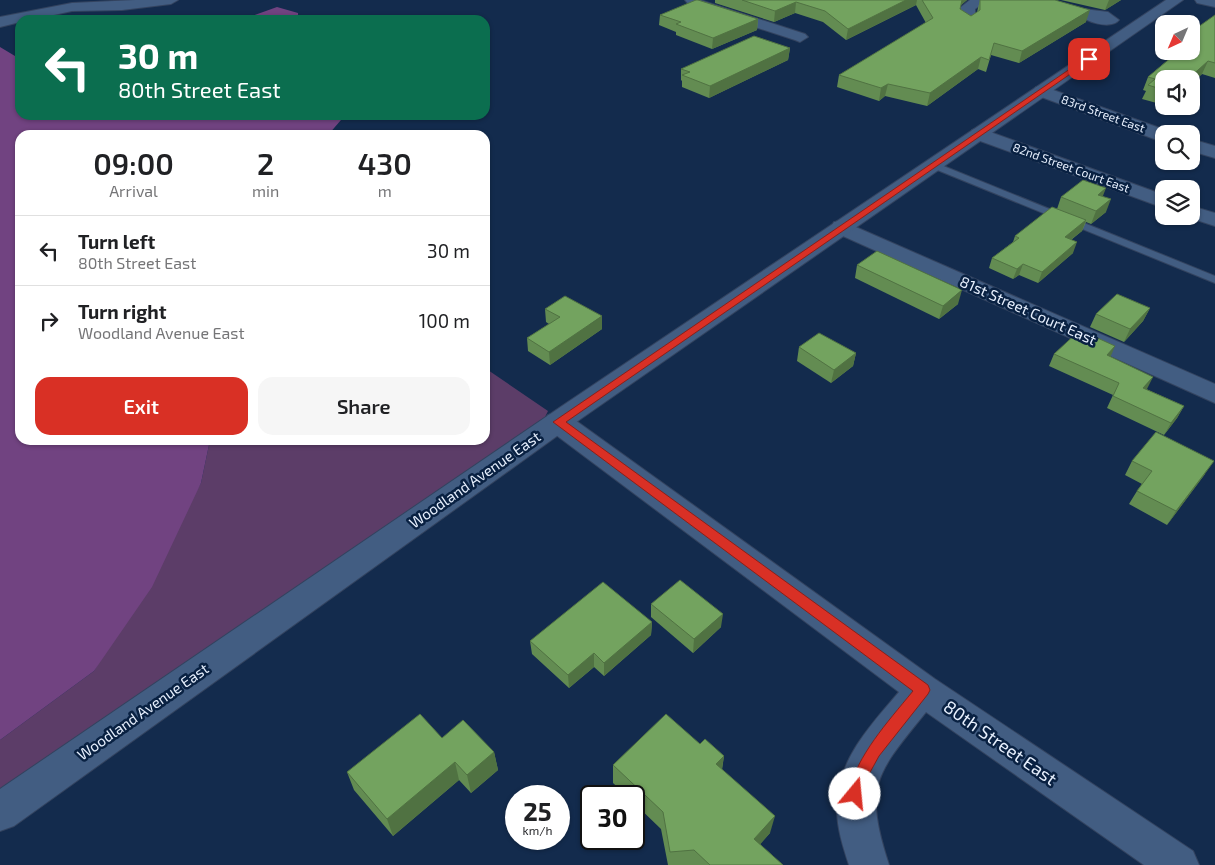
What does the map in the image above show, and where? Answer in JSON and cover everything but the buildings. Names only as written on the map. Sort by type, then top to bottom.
[{"type":"street","points":[[34,15],[72,7],[122,6],[172,0]]},
{"type":"street","points":[[692,0],[695,3],[800,37]]},
{"type":"street","points":[[967,21],[968,7],[981,0]]},
{"type":"street","name":"Woodland Avenue East","points":[[0,812],[558,422],[1042,91],[1125,23],[1176,0]]},
{"type":"street","points":[[1202,0],[1215,3]]},
{"type":"street","points":[[1078,11],[1094,18],[1125,23]]},
{"type":"street","points":[[0,22],[15,19]]},
{"type":"street","name":"83rd Street East","points":[[1042,91],[1155,133]]},
{"type":"street","name":"82nd Street Court East","points":[[979,134],[1155,199]]},
{"type":"street","points":[[1200,148],[1215,152]]},
{"type":"street","points":[[1200,215],[1215,220]]},
{"type":"street","name":"81st Street Court East","points":[[842,227],[1215,394]]},
{"type":"street","name":"80th Street East","points":[[558,422],[922,690],[1179,865]]},
{"type":"street","points":[[869,865],[856,819],[854,804],[857,784],[874,751],[922,690]]},
{"type":"lane","points":[[933,165],[1215,280]]},
{"type":"shaded area","points":[[277,7],[298,13],[298,15],[255,15]]},
{"type":"shaded area","points":[[0,47],[15,56],[15,120],[341,120],[332,130],[15,130],[15,445],[209,445],[201,483],[152,587],[94,671],[0,740]]},
{"type":"shaded area","points":[[490,371],[548,411],[545,417],[0,791],[0,740],[94,671],[201,483],[209,445],[490,445]]},
{"type":"route","points":[[855,794],[861,773],[874,751],[922,690],[558,422],[1089,59]]}]
